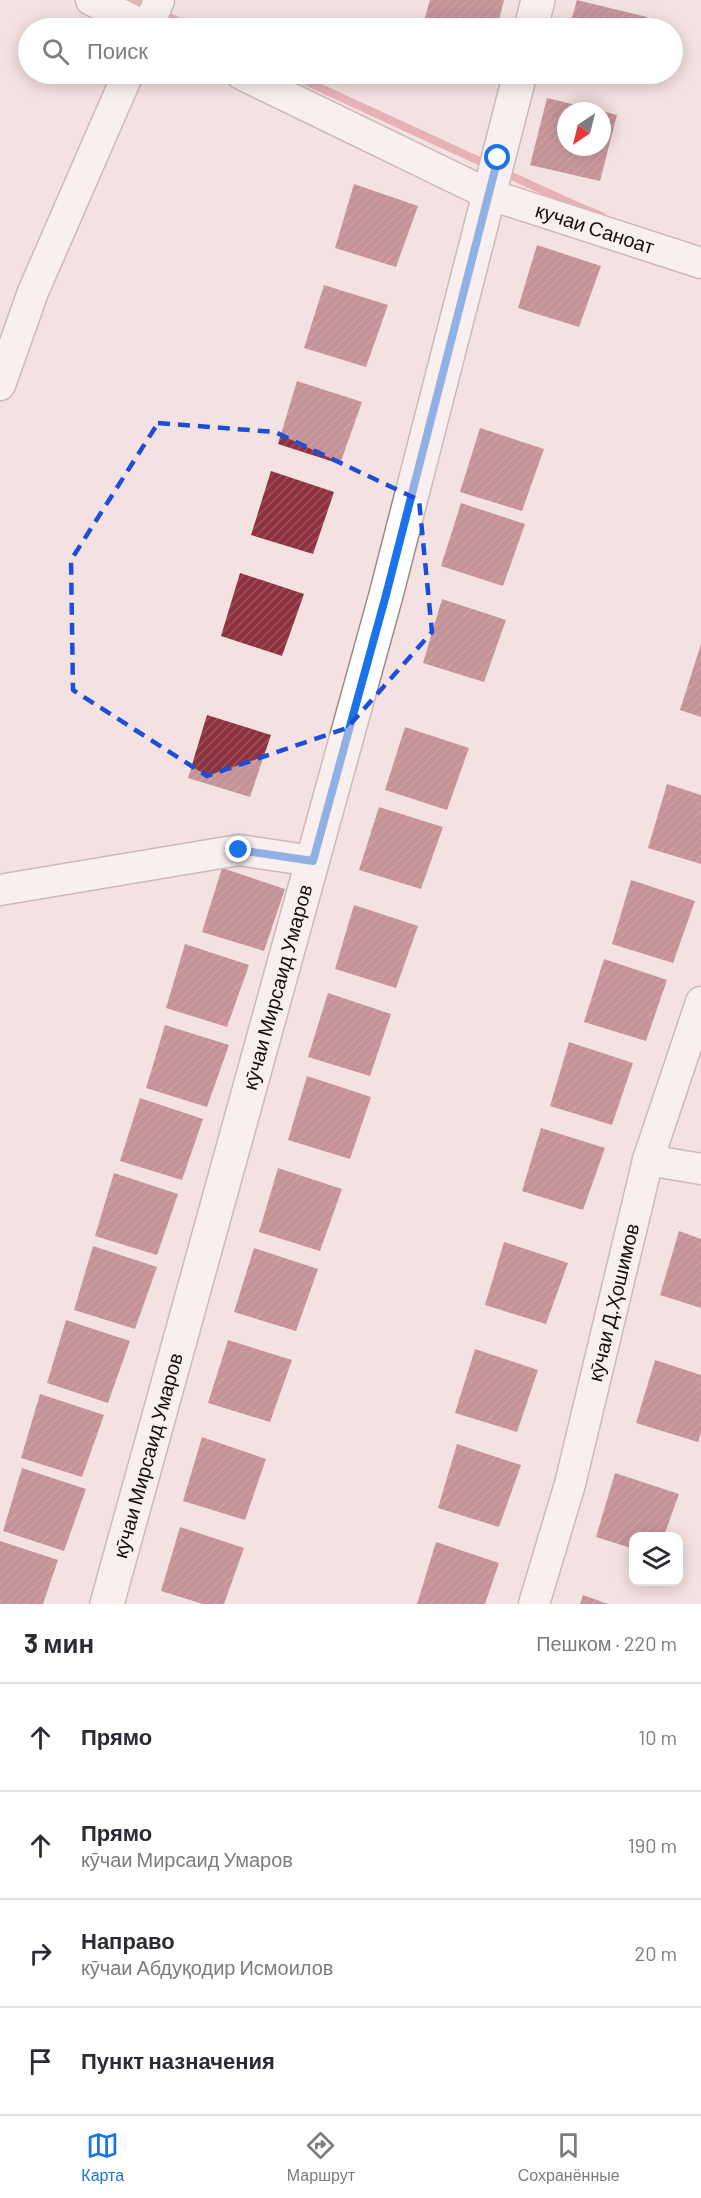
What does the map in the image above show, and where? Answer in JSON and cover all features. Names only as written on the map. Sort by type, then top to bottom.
[{"type":"street","points":[[91,0],[152,18]]},
{"type":"street","points":[[534,18],[538,0]]},
{"type":"street","points":[[0,385],[33,292],[124,84]]},
{"type":"street","name":"кучаи Саноат","points":[[265,84],[701,263]]},
{"type":"street","name":"кӯчаи Мирсаид Умаров","points":[[107,1604],[386,595],[517,84]]},
{"type":"street","points":[[0,890],[239,850],[313,861]]},
{"type":"street","name":"кӯчаи Д.Ҳошимов","points":[[534,1604],[570,1484],[648,1160],[701,1002]]},
{"type":"street","points":[[648,1160],[701,1169]]},
{"type":"highlighted area","points":[[158,423],[275,432],[419,500],[432,632],[347,728],[207,776],[73,690],[71,560]]},
{"type":"building","points":[[430,0],[504,0],[500,18],[425,18]]},
{"type":"building","points":[[577,0],[647,17],[647,18],[572,18]]},
{"type":"building","points":[[547,98],[564,102],[557,102],[557,156],[606,156],[600,181],[530,165]]},
{"type":"building","points":[[611,113],[617,115],[611,138]]},
{"type":"building","points":[[354,184],[418,206],[396,267],[335,248]]},
{"type":"building","points":[[537,245],[601,266],[579,327],[518,308]]},
{"type":"building","points":[[324,285],[388,305],[366,367],[304,348]]},
{"type":"building","points":[[297,381],[362,402],[340,464],[278,444]]},
{"type":"building","points":[[480,428],[544,449],[522,511],[460,492]]},
{"type":"building","points":[[271,471],[334,492],[313,554],[251,535]]},
{"type":"building","points":[[461,503],[525,524],[503,586],[441,566]]},
{"type":"building","points":[[240,573],[304,594],[282,656],[221,636]]},
{"type":"building","points":[[442,599],[506,620],[484,682],[423,663]]},
{"type":"building","points":[[701,644],[701,717],[680,710]]},
{"type":"building","points":[[207,715],[271,735],[250,797],[188,778]]},
{"type":"building","points":[[405,727],[469,748],[447,810],[385,790]]},
{"type":"building","points":[[667,784],[701,795],[701,864],[648,848]]},
{"type":"building","points":[[379,807],[443,827],[421,889],[359,870]]},
{"type":"building","points":[[222,868],[285,889],[264,951],[202,932]]},
{"type":"building","points":[[631,880],[695,901],[673,963],[612,944]]},
{"type":"building","points":[[354,905],[418,926],[396,988],[335,969]]},
{"type":"building","points":[[185,944],[249,965],[227,1027],[166,1008]]},
{"type":"building","points":[[604,959],[667,980],[646,1041],[584,1022]]},
{"type":"building","points":[[328,993],[391,1014],[370,1076],[308,1057]]},
{"type":"building","points":[[165,1025],[229,1045],[207,1107],[146,1088]]},
{"type":"building","points":[[569,1042],[633,1063],[612,1125],[550,1106]]},
{"type":"building","points":[[307,1076],[371,1097],[350,1159],[288,1140]]},
{"type":"building","points":[[140,1098],[203,1119],[182,1180],[120,1161]]},
{"type":"building","points":[[541,1128],[605,1148],[583,1210],[522,1191]]},
{"type":"building","points":[[278,1168],[342,1189],[320,1251],[259,1232]]},
{"type":"building","points":[[114,1173],[178,1194],[157,1255],[95,1236]]},
{"type":"building","points":[[679,1231],[701,1239],[701,1308],[660,1295]]},
{"type":"building","points":[[504,1242],[568,1263],[546,1324],[485,1305]]},
{"type":"building","points":[[93,1246],[157,1267],[135,1329],[74,1310]]},
{"type":"building","points":[[254,1248],[318,1269],[296,1331],[234,1312]]},
{"type":"building","points":[[66,1320],[130,1341],[108,1403],[47,1383]]},
{"type":"building","points":[[228,1340],[292,1360],[270,1422],[208,1403]]},
{"type":"building","points":[[475,1349],[538,1370],[517,1432],[455,1413]]},
{"type":"building","points":[[655,1360],[701,1375],[701,1433],[698,1442],[636,1423]]},
{"type":"building","points":[[40,1394],[104,1415],[82,1477],[21,1458]]},
{"type":"building","points":[[202,1437],[266,1459],[245,1520],[183,1501]]},
{"type":"building","points":[[457,1444],[521,1465],[499,1527],[438,1508]]},
{"type":"building","points":[[22,1468],[86,1489],[64,1551],[3,1531]]},
{"type":"building","points":[[615,1473],[679,1494],[665,1532],[629,1532],[629,1547],[596,1537]]},
{"type":"building","points":[[180,1527],[244,1548],[224,1604],[203,1604],[161,1591]]},
{"type":"building","points":[[0,1541],[58,1560],[43,1604],[0,1604]]},
{"type":"building","points":[[436,1542],[499,1563],[485,1604],[417,1604]]},
{"type":"building","points":[[583,1595],[608,1604],[580,1604]]},
{"type":"waterway","points":[[134,0],[149,7]]},
{"type":"waterway","points":[[160,13],[171,18]]},
{"type":"waterway","points":[[312,84],[490,166]]},
{"type":"waterway","points":[[503,172],[602,216]]},
{"type":"route","points":[[239,850],[313,861],[386,595],[498,158]]}]
